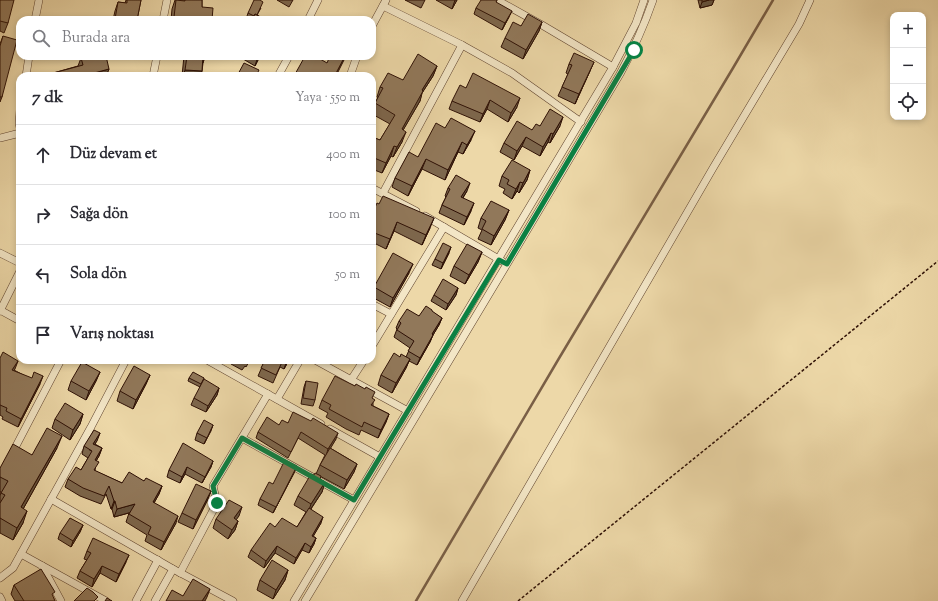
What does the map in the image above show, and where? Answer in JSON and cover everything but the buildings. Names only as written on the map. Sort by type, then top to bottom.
[{"type":"street","points":[[36,16],[39,0]]},
{"type":"street","points":[[164,16],[167,0]]},
{"type":"street","points":[[310,16],[318,0]]},
{"type":"street","points":[[497,0],[542,24],[613,67]]},
{"type":"street","points":[[294,601],[581,122],[613,67],[636,22],[644,0]]},
{"type":"street","points":[[305,601],[634,50],[653,0]]},
{"type":"street","points":[[462,601],[712,168],[799,24],[810,0]]},
{"type":"street","points":[[376,19],[385,3],[512,73],[581,122]]},
{"type":"street","points":[[383,194],[462,45]]},
{"type":"street","points":[[27,72],[28,60]]},
{"type":"street","points":[[154,72],[156,60]]},
{"type":"street","points":[[280,72],[287,60]]},
{"type":"street","points":[[351,72],[356,60]]},
{"type":"street","points":[[0,138],[16,134]]},
{"type":"street","points":[[376,190],[444,227],[507,264]]},
{"type":"street","points":[[376,339],[444,227]]},
{"type":"street","points":[[0,253],[16,261]]},
{"type":"street","points":[[16,279],[0,311],[16,319]]},
{"type":"street","points":[[376,306],[391,314]]},
{"type":"street","points":[[16,446],[59,364]]},
{"type":"street","points":[[0,578],[13,568],[124,364]]},
{"type":"street","points":[[215,364],[380,457]]},
{"type":"street","points":[[278,399],[298,364]]},
{"type":"street","points":[[322,364],[408,412]]},
{"type":"street","points":[[351,380],[361,364]]},
{"type":"street","points":[[180,573],[217,503],[213,486],[268,394]]},
{"type":"street","points":[[242,438],[354,500]]},
{"type":"street","points":[[51,499],[180,573],[233,601]]},
{"type":"street","points":[[21,554],[106,601]]},
{"type":"street","points":[[136,601],[158,560]]},
{"type":"street","points":[[42,566],[61,601]]},
{"type":"street","points":[[155,601],[173,569]]},
{"type":"street","points":[[0,597],[2,601]]},
{"type":"path","points":[[518,601],[938,261]]},
{"type":"waterway","points":[[416,601],[773,0]]},
{"type":"route","points":[[217,503],[213,486],[242,438],[354,500],[499,260],[507,264],[634,50]]}]
